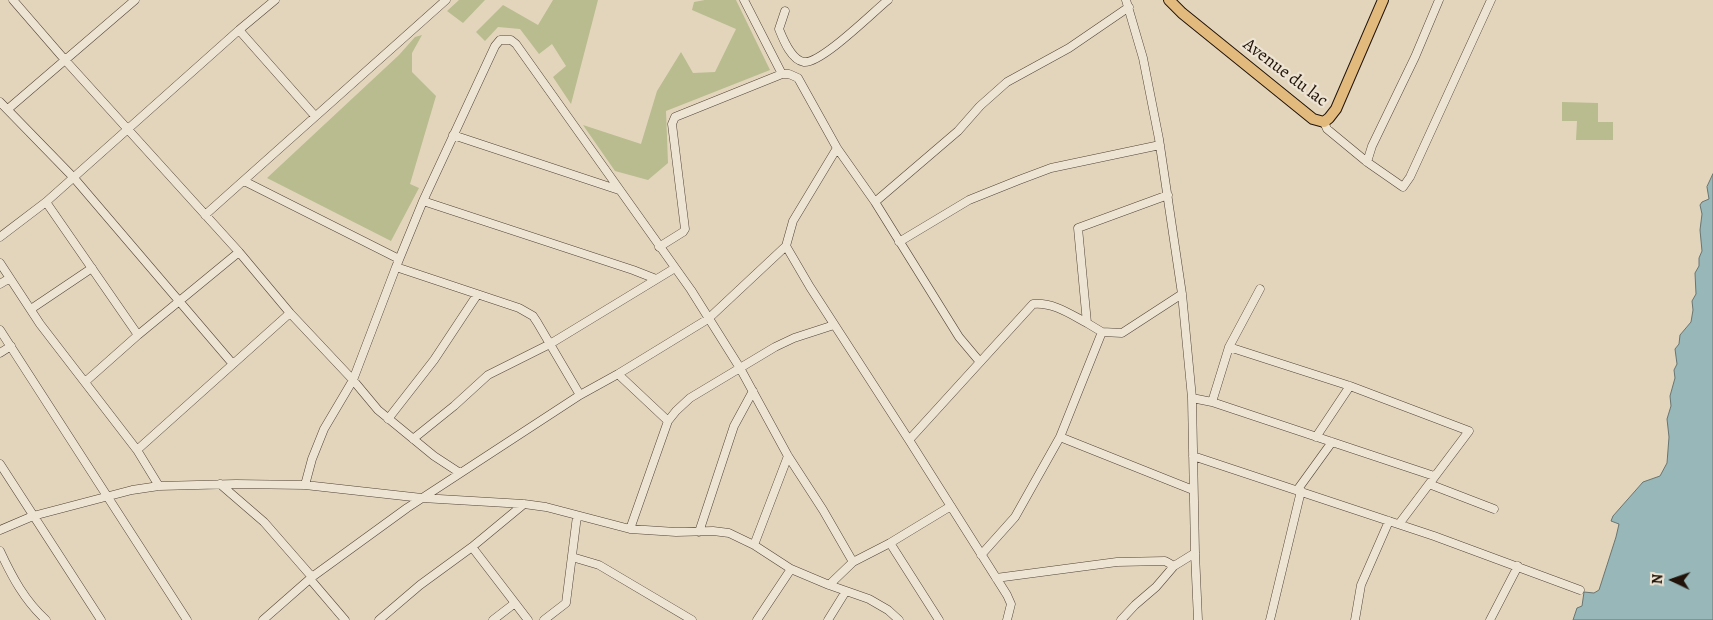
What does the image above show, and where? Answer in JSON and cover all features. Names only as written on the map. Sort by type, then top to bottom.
[{"type":"main road","name":"Avenue du lac","points":[[1169,0],[1182,13],[1313,119],[1324,122],[1336,109],[1383,0]]},
{"type":"street","points":[[13,0],[290,313],[388,420],[460,473]]},
{"type":"street","points":[[8,109],[135,0]]},
{"type":"street","points":[[205,215],[446,0]]},
{"type":"street","points":[[744,0],[782,74]]},
{"type":"street","points":[[785,11],[779,29],[786,48],[804,62],[812,60],[836,46],[888,0]]},
{"type":"street","points":[[1367,162],[1372,146],[1415,57],[1439,0]]},
{"type":"street","points":[[1324,122],[1327,129],[1367,162],[1403,187],[1410,177],[1491,0]]},
{"type":"street","points":[[0,237],[74,178],[271,1]]},
{"type":"street","points":[[874,202],[958,132],[980,106],[1007,82],[1070,48],[1127,4],[1143,58],[1160,145],[1182,294],[1192,398],[1198,620]]},
{"type":"street","points":[[239,30],[315,116]]},
{"type":"street","points":[[305,485],[312,459],[324,429],[353,380],[399,258],[453,135],[495,46],[500,40],[511,40],[516,44],[675,268],[740,368],[788,456],[823,510],[853,562]]},
{"type":"street","points":[[659,247],[685,229],[672,124],[675,117],[782,74],[789,74],[798,78],[837,148],[874,202],[959,336],[980,362]]},
{"type":"street","points":[[0,102],[74,178],[232,363]]},
{"type":"street","points":[[453,135],[619,190]]},
{"type":"street","points":[[899,242],[969,200],[1051,168],[1160,145]]},
{"type":"street","points":[[263,620],[311,578],[422,498],[580,395],[708,319],[786,246],[793,221],[837,148]]},
{"type":"street","points":[[244,181],[399,258]]},
{"type":"street","points":[[1087,323],[1078,228],[1168,195]]},
{"type":"street","points":[[423,201],[656,279]]},
{"type":"street","points":[[46,202],[138,335]]},
{"type":"street","points":[[786,246],[834,325],[996,578],[1011,604],[1006,620]]},
{"type":"street","points":[[85,382],[238,252]]},
{"type":"street","points":[[0,262],[30,309],[137,450],[159,486]]},
{"type":"street","points":[[396,267],[519,308],[533,316],[580,395]]},
{"type":"street","points":[[30,309],[92,268]]},
{"type":"street","points":[[412,438],[454,406],[488,375],[550,344],[675,268]]},
{"type":"street","points":[[0,284],[10,278]]},
{"type":"street","points":[[1212,402],[1229,347],[1260,289]]},
{"type":"street","points":[[909,440],[1033,304],[1044,303],[1053,306],[1102,332],[1122,333],[1182,294]]},
{"type":"street","points":[[388,420],[434,360],[477,295]]},
{"type":"street","points":[[137,450],[290,313]]},
{"type":"street","points":[[630,529],[668,422],[676,411],[690,398],[784,342],[834,325]]},
{"type":"street","points":[[0,330],[187,620]]},
{"type":"street","points":[[981,555],[1015,517],[1060,437],[1102,332]]},
{"type":"street","points":[[0,353],[11,346]]},
{"type":"street","points":[[1229,347],[1350,386],[1469,431],[1399,524]]},
{"type":"street","points":[[618,374],[668,422]]},
{"type":"street","points":[[1316,437],[1350,386]]},
{"type":"street","points":[[699,532],[734,426],[753,391]]},
{"type":"street","points":[[1192,398],[1212,402],[1434,476]]},
{"type":"street","points":[[1060,437],[1193,490]]},
{"type":"street","points":[[1270,620],[1299,490],[1332,442]]},
{"type":"street","points":[[754,545],[788,456]]},
{"type":"street","points":[[1193,456],[1399,524],[1580,590]]},
{"type":"street","points":[[0,464],[101,620]]},
{"type":"street","points":[[220,484],[264,522],[345,620]]},
{"type":"street","points":[[0,530],[33,516],[132,490],[159,486],[220,484],[305,485],[422,498],[524,504],[546,507],[630,529],[729,533],[754,545],[791,569],[829,586],[869,599],[888,610],[899,620]]},
{"type":"street","points":[[1429,484],[1494,509]]},
{"type":"street","points":[[379,620],[524,504]]},
{"type":"street","points":[[829,586],[853,562],[890,543],[951,506]]},
{"type":"street","points":[[544,620],[566,603],[578,516]]},
{"type":"street","points":[[1355,620],[1364,578],[1389,521]]},
{"type":"street","points":[[890,543],[939,620]]},
{"type":"street","points":[[472,547],[528,620]]},
{"type":"street","points":[[0,551],[13,578],[30,603],[46,620]]},
{"type":"street","points":[[1121,620],[1156,587],[1174,566],[1195,553]]},
{"type":"street","points":[[572,556],[599,565],[692,620]]},
{"type":"street","points":[[996,578],[1117,562],[1165,561],[1174,566]]},
{"type":"street","points":[[1490,620],[1518,566]]},
{"type":"street","points":[[757,620],[791,569]]},
{"type":"street","points":[[828,620],[846,591]]},
{"type":"street","points":[[493,620],[514,603]]},
{"type":"green space","points":[[459,0],[485,0],[463,23],[447,11]]},
{"type":"green space","points":[[553,0],[598,0],[571,104],[553,77],[566,66],[552,44],[539,54],[520,29],[498,27],[485,41],[476,32],[503,5],[538,25]]},
{"type":"green space","points":[[736,0],[770,70],[666,111],[668,163],[648,180],[615,171],[583,125],[641,144],[657,91],[681,52],[693,73],[715,72],[736,29],[692,10],[694,2]]},
{"type":"green space","points":[[422,35],[412,53],[412,72],[436,96],[410,184],[419,188],[391,241],[267,178],[399,55],[415,37]]},
{"type":"green space","points":[[1562,102],[1598,103],[1598,122],[1613,122],[1613,140],[1576,140],[1577,121],[1562,121]]},
{"type":"water","points":[[1713,174],[1713,620],[1573,620],[1577,608],[1582,606],[1584,592],[1594,593],[1599,590],[1619,524],[1611,521],[1613,516],[1643,482],[1660,476],[1667,463],[1669,437],[1667,419],[1675,378],[1674,370],[1677,364],[1675,349],[1679,344],[1680,335],[1691,322],[1692,301],[1696,294],[1695,273],[1699,266],[1699,258],[1702,251],[1700,230],[1702,214],[1700,205],[1709,199],[1707,187]]}]
